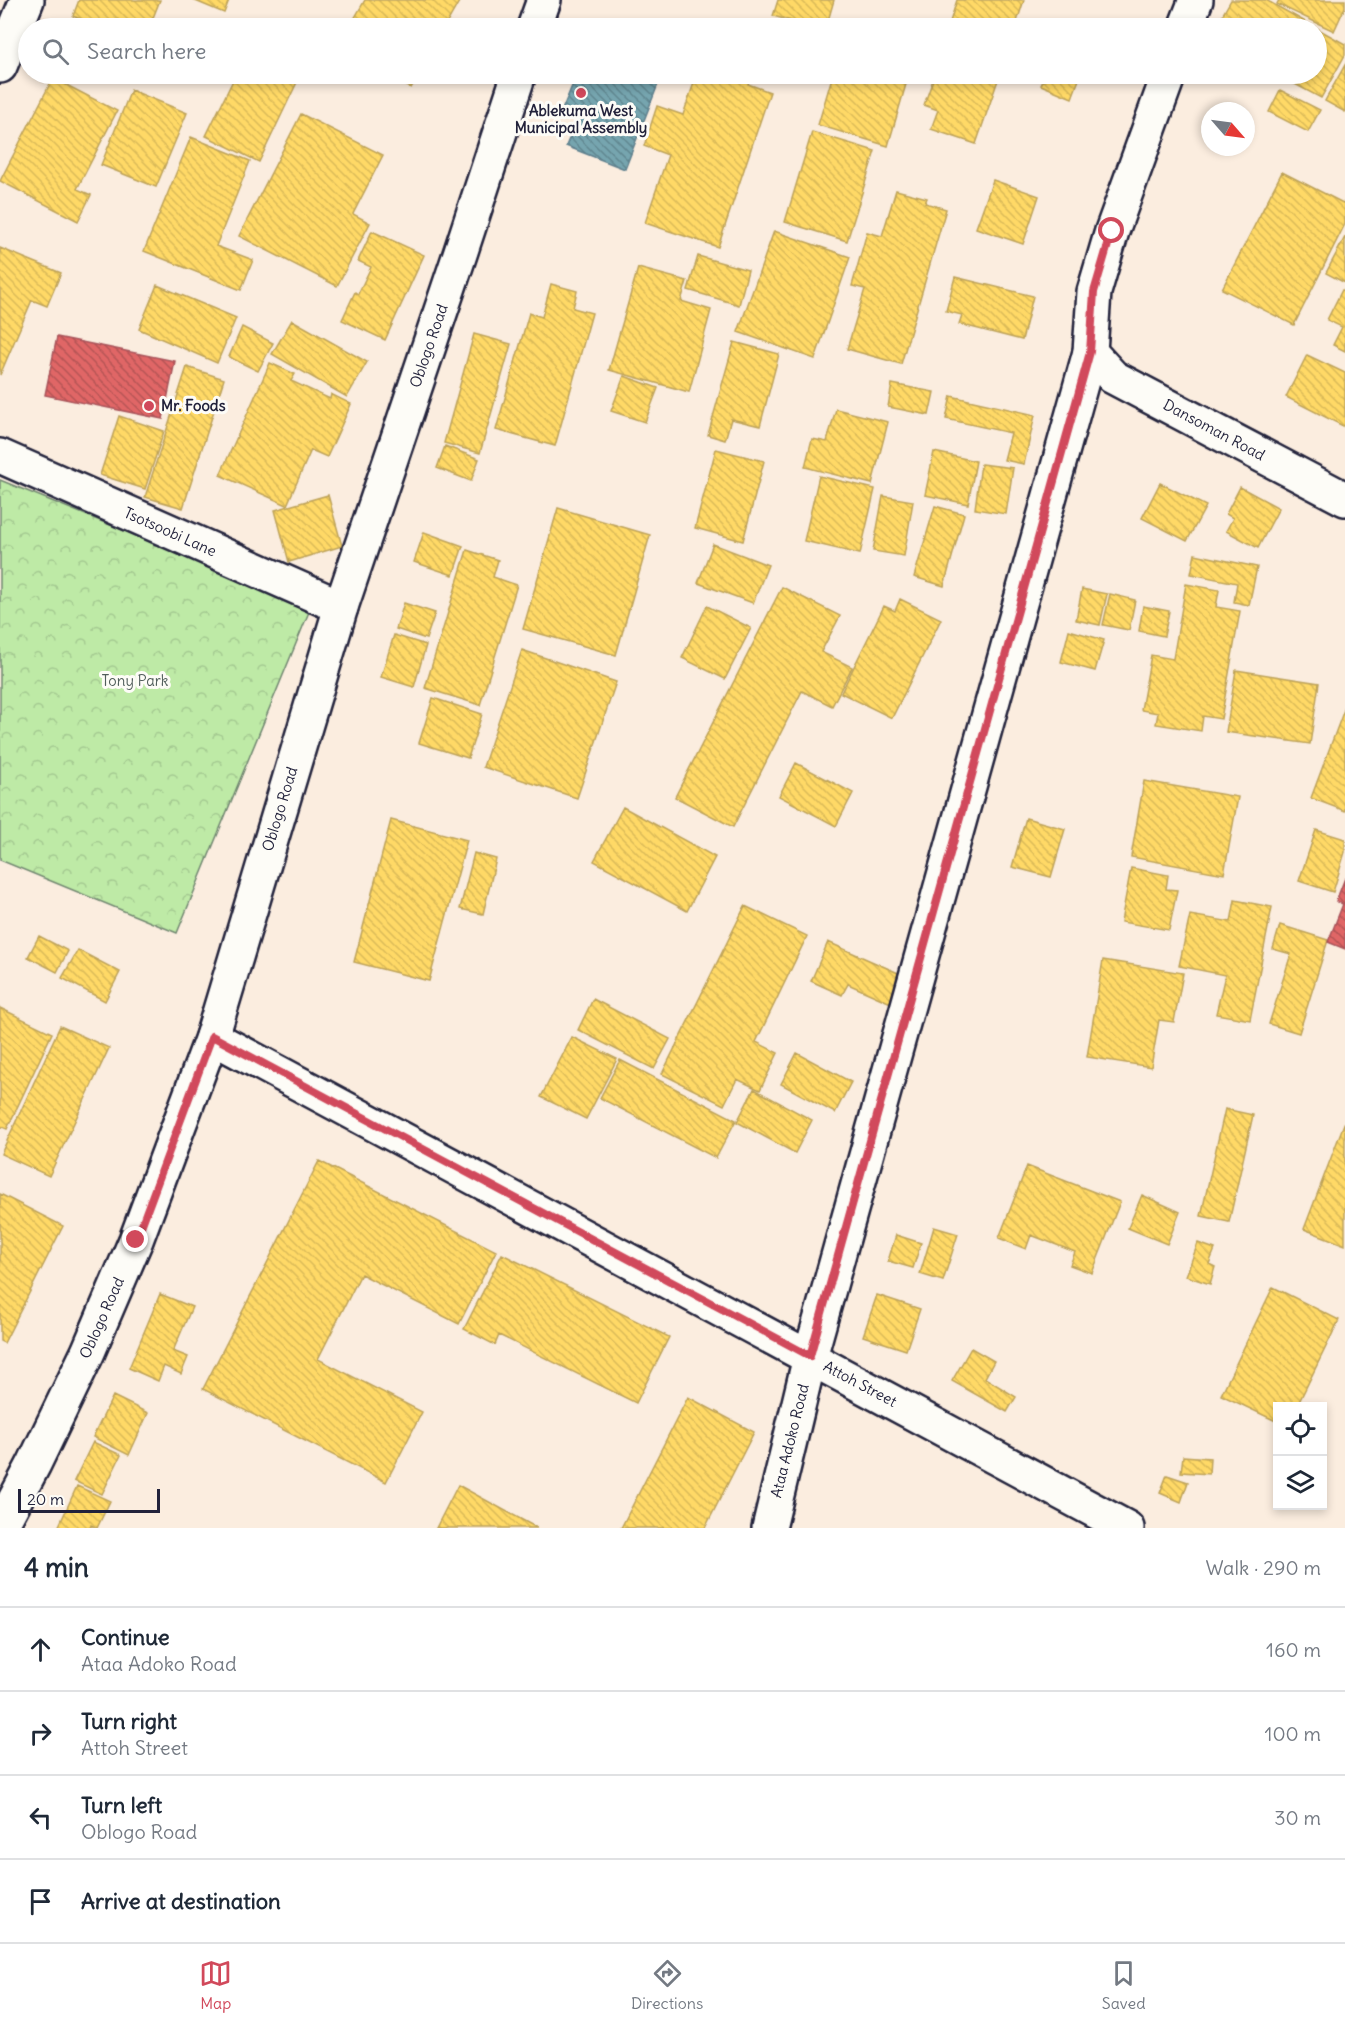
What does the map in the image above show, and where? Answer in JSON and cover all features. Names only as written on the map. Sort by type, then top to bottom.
[{"type":"street","points":[[20,18],[27,0]]},
{"type":"street","points":[[538,18],[544,0]]},
{"type":"street","points":[[1189,18],[1196,0]]},
{"type":"street","points":[[0,66],[18,22]]},
{"type":"street","name":"Oblogo Road","points":[[0,1528],[88,1352],[132,1251],[212,1036],[341,607],[516,84]]},
{"type":"street","name":"Ataa Adoko Road","points":[[769,1528],[810,1356],[1090,352],[1094,292],[1112,231],[1165,84]]},
{"type":"street","name":"Dansoman Road","points":[[1090,352],[1113,377],[1345,499]]},
{"type":"street","name":"Tsotsoobi Lane","points":[[0,456],[341,607]]},
{"type":"street","name":"Attoh Street","points":[[212,1036],[1127,1528]]},
{"type":"green space","name":"Tony Park","points":[[0,480],[311,607],[177,933],[0,860]]},
{"type":"building: Homes","points":[[79,0],[160,0],[153,18],[78,18],[73,16]]},
{"type":"building: Homes","points":[[193,0],[229,0],[224,13]]},
{"type":"building: Homes","points":[[365,0],[460,0],[450,18],[355,18]]},
{"type":"building: Homes","points":[[778,0],[834,0],[829,18],[773,16]]},
{"type":"building: Homes","points":[[957,0],[1024,0],[1018,18],[951,18]]},
{"type":"building: Homes","points":[[1231,0],[1266,0],[1298,18],[1221,18]]},
{"type":"building: Homes","points":[[1279,0],[1345,0],[1345,7],[1334,31],[1327,28],[1327,18],[1307,18],[1277,4]]},
{"type":"building: Homes","points":[[1327,34],[1345,44],[1345,55],[1321,98],[1295,84],[1327,84]]},
{"type":"building: Homes","points":[[1345,65],[1345,112],[1325,101]]},
{"type":"building: Homes","points":[[50,84],[65,84],[117,111],[77,189],[91,195],[78,221],[0,181]]},
{"type":"building: Homes","points":[[231,84],[296,84],[259,162],[206,136]]},
{"type":"building: Homes","points":[[694,84],[748,84],[770,92],[718,247],[645,223],[668,155],[644,146],[657,106],[683,115]]},
{"type":"building: Homes","points":[[830,84],[906,84],[888,146],[818,125]]},
{"type":"building: Homes","points":[[931,84],[997,84],[976,144],[931,129],[938,110],[924,105]]},
{"type":"building: Homes","points":[[1041,84],[1077,84],[1072,98]]},
{"type":"building: Homes","points":[[131,90],[187,113],[156,187],[101,165]]},
{"type":"building: Homes","points":[[1280,90],[1320,110],[1308,132],[1269,112]]},
{"type":"building: Homes","points":[[301,114],[383,155],[353,214],[370,223],[337,286],[239,236]]},
{"type":"building: Homes","points":[[812,132],[875,151],[847,241],[785,222]]},
{"type":"building: Homes","points":[[191,137],[250,161],[216,246],[253,260],[241,290],[144,251]]},
{"type":"building: Homes","points":[[1282,172],[1345,204],[1345,224],[1294,325],[1222,289]]},
{"type":"building: Homes","points":[[993,180],[1039,196],[1023,244],[976,228]]},
{"type":"building: Homes","points":[[896,190],[927,198],[925,203],[946,209],[901,364],[847,349],[865,289],[852,286],[867,232],[882,236]]},
{"type":"building: Homes","points":[[372,231],[424,255],[385,340],[342,320],[355,292],[358,294],[371,267],[358,261]]},
{"type":"building: Homes","points":[[774,231],[850,257],[815,359],[738,332]]},
{"type":"building: Homes","points":[[1345,237],[1345,283],[1326,273]]},
{"type":"building: Homes","points":[[0,248],[61,273],[47,306],[32,300],[0,375]]},
{"type":"building: Homes","points":[[698,256],[748,270],[739,305],[688,290]]},
{"type":"building: Homes","points":[[638,268],[687,281],[681,301],[711,310],[689,392],[609,370]]},
{"type":"building: Homes","points":[[955,277],[1033,296],[1022,340],[959,324],[962,315],[946,311]]},
{"type":"building: Homes","points":[[551,284],[577,291],[573,308],[592,313],[555,446],[496,430],[529,313],[542,317]]},
{"type":"building: Homes","points":[[157,285],[236,318],[217,363],[139,329]]},
{"type":"building: Homes","points":[[1342,290],[1345,291],[1345,351],[1333,345],[1342,327],[1327,320]]},
{"type":"building: Homes","points":[[292,320],[367,362],[347,397],[272,354]]},
{"type":"building: Homes","points":[[242,327],[273,343],[258,371],[229,357]]},
{"type":"building: Homes","points":[[474,334],[511,344],[480,453],[444,443]]},
{"type":"building: Homes","points":[[734,342],[779,354],[760,426],[731,419],[725,440],[708,435]]},
{"type":"building: Homes","points":[[1307,355],[1345,373],[1345,427],[1286,397]]},
{"type":"building: Homes","points":[[270,363],[295,374],[291,381],[330,399],[331,394],[351,404],[327,457],[311,450],[287,505],[220,475]]},
{"type":"building: Homes","points":[[187,367],[224,379],[183,508],[145,497]]},
{"type":"building: Homes","points":[[624,376],[658,388],[645,422],[611,411]]},
{"type":"building: Homes","points":[[892,384],[934,392],[929,415],[888,407]]},
{"type":"building: Homes","points":[[951,396],[1035,415],[1024,464],[1004,460],[1011,433],[946,419]]},
{"type":"building: Homes","points":[[836,409],[888,422],[872,484],[805,467],[812,439],[827,442]]},
{"type":"building: Homes","points":[[119,416],[164,431],[145,489],[100,475]]},
{"type":"building: Homes","points":[[445,446],[479,459],[471,481],[437,468]]},
{"type":"building: Homes","points":[[716,449],[764,461],[743,541],[695,528]]},
{"type":"building: Homes","points":[[934,452],[976,461],[968,504],[925,495]]},
{"type":"building: Homes","points":[[981,464],[1013,468],[1006,514],[975,509]]},
{"type":"building: Homes","points":[[819,476],[875,489],[860,554],[804,541]]},
{"type":"building: Homes","points":[[1160,483],[1206,506],[1187,541],[1142,518]]},
{"type":"building: Homes","points":[[1240,487],[1279,508],[1258,548],[1226,531],[1233,518],[1226,514]]},
{"type":"building: Homes","points":[[328,495],[342,546],[289,562],[275,510]]},
{"type":"building: Homes","points":[[883,496],[913,501],[904,556],[873,551]]},
{"type":"building: Homes","points":[[935,506],[964,514],[944,586],[914,577]]},
{"type":"building: Homes","points":[[558,508],[650,535],[616,655],[523,629]]},
{"type":"building: Homes","points":[[424,532],[463,546],[453,575],[414,562]]},
{"type":"building: Homes","points":[[713,544],[768,565],[753,603],[698,583]]},
{"type":"building: Homes","points":[[467,550],[498,560],[493,577],[517,585],[480,705],[425,688]]},
{"type":"building: Homes","points":[[1195,554],[1257,567],[1249,605],[1234,602],[1237,583],[1191,574]]},
{"type":"building: Homes","points":[[1186,584],[1219,590],[1216,607],[1240,611],[1221,719],[1203,716],[1201,731],[1156,724],[1158,713],[1141,710],[1151,655],[1173,659]]},
{"type":"building: Homes","points":[[782,587],[840,616],[821,652],[852,667],[832,706],[802,691],[733,827],[675,797]]},
{"type":"building: Homes","points":[[1082,589],[1107,594],[1100,625],[1076,620]]},
{"type":"building: Homes","points":[[1110,594],[1135,600],[1129,630],[1103,625]]},
{"type":"building: Homes","points":[[900,599],[941,619],[892,718],[841,693],[884,606],[895,611]]},
{"type":"building: Homes","points":[[404,603],[435,613],[426,639],[396,629]]},
{"type":"building: Homes","points":[[707,606],[751,628],[725,679],[682,658]]},
{"type":"building: Homes","points":[[1143,606],[1169,611],[1164,636],[1139,631]]},
{"type":"building: Homes","points":[[1069,630],[1104,640],[1095,671],[1061,662]]},
{"type":"building: Homes","points":[[394,635],[426,645],[414,687],[381,677]]},
{"type":"building: Homes","points":[[522,650],[616,682],[577,798],[483,767]]},
{"type":"building: Homes","points":[[1236,670],[1319,683],[1310,744],[1226,732]]},
{"type":"building: Homes","points":[[433,698],[482,714],[468,758],[419,743]]},
{"type":"building: Homes","points":[[1345,707],[1345,811],[1311,798]]},
{"type":"building: Homes","points":[[796,763],[853,793],[836,826],[779,796]]},
{"type":"building: Homes","points":[[1144,781],[1238,797],[1224,874],[1131,857]]},
{"type":"building: Homes","points":[[623,807],[715,857],[687,911],[594,861]]},
{"type":"building: Homes","points":[[1026,818],[1065,829],[1051,877],[1012,867]]},
{"type":"building: Homes","points":[[391,820],[467,840],[429,981],[354,962]]},
{"type":"building: Homes","points":[[1316,830],[1345,839],[1345,852],[1333,892],[1299,881]]},
{"type":"building: Homes","points":[[474,853],[496,859],[483,914],[460,909]]},
{"type":"building: Homes","points":[[1131,868],[1168,875],[1166,889],[1177,890],[1169,930],[1121,922]]},
{"type":"building: Homes","points":[[1235,900],[1272,907],[1250,1020],[1216,1014],[1225,975],[1179,966],[1190,915],[1231,922]]},
{"type":"building: Homes","points":[[745,906],[807,936],[756,1042],[778,1053],[760,1090],[737,1079],[724,1105],[662,1074]]},
{"type":"building: Homes","points":[[1280,925],[1328,940],[1299,1033],[1269,1024],[1291,954],[1273,949]]},
{"type":"building: Homes","points":[[39,936],[68,951],[57,972],[28,957]]},
{"type":"building: Homes","points":[[828,942],[905,976],[893,1004],[848,984],[842,995],[811,981]]},
{"type":"building: Homes","points":[[78,950],[120,972],[105,1001],[62,978]]},
{"type":"building: Homes","points":[[1103,960],[1183,973],[1174,1022],[1159,1020],[1151,1067],[1087,1057]]},
{"type":"building: Homes","points":[[593,999],[670,1039],[654,1069],[578,1030]]},
{"type":"building: Homes","points":[[0,1008],[52,1033],[7,1129],[0,1126]]},
{"type":"building: Homes","points":[[60,1026],[109,1048],[49,1176],[1,1154]]},
{"type":"building: Homes","points":[[572,1037],[617,1059],[586,1119],[541,1097]]},
{"type":"building: Homes","points":[[797,1053],[851,1082],[835,1113],[781,1084]]},
{"type":"building: Homes","points":[[620,1060],[736,1120],[716,1158],[600,1098]]},
{"type":"building: Homes","points":[[754,1089],[812,1120],[795,1153],[737,1122]]},
{"type":"building: Homes","points":[[1225,1109],[1253,1115],[1229,1222],[1201,1216]]},
{"type":"building: Homes","points":[[1345,1121],[1345,1245],[1304,1229]]},
{"type":"building: Homes","points":[[319,1161],[496,1251],[459,1324],[361,1274],[318,1359],[422,1412],[386,1482],[203,1389]]},
{"type":"building: Homes","points":[[1027,1166],[1120,1202],[1092,1273],[1070,1265],[1075,1252],[1031,1235],[1026,1249],[999,1238]]},
{"type":"building: Homes","points":[[0,1194],[63,1226],[4,1343],[0,1341]]},
{"type":"building: Homes","points":[[1142,1195],[1180,1212],[1167,1244],[1128,1228]]},
{"type":"building: Homes","points":[[934,1227],[958,1234],[943,1281],[920,1274]]},
{"type":"building: Homes","points":[[896,1235],[921,1243],[913,1268],[888,1261]]},
{"type":"building: Homes","points":[[1198,1243],[1215,1249],[1209,1264],[1215,1267],[1210,1284],[1186,1276]]},
{"type":"building: Homes","points":[[502,1254],[669,1337],[636,1403],[499,1335],[495,1345],[464,1329]]},
{"type":"building: Homes","points":[[1273,1287],[1339,1320],[1299,1402],[1273,1402],[1273,1420],[1221,1395]]},
{"type":"building: Homes","points":[[160,1294],[192,1307],[173,1351],[188,1357],[181,1374],[164,1366],[158,1381],[129,1368]]},
{"type":"building: Homes","points":[[877,1295],[920,1309],[906,1350],[863,1336]]},
{"type":"building: Homes","points":[[971,1348],[994,1361],[985,1378],[1016,1397],[1007,1412],[952,1381]]},
{"type":"building: Homes","points":[[113,1396],[148,1413],[129,1455],[93,1437]]},
{"type":"building: Homes","points":[[688,1397],[754,1432],[705,1528],[621,1528]]},
{"type":"building: Homes","points":[[93,1442],[121,1455],[102,1494],[74,1481]]},
{"type":"building: Homes","points":[[1183,1456],[1210,1458],[1209,1474],[1181,1472]]},
{"type":"building: Homes","points":[[1167,1475],[1188,1482],[1181,1502],[1160,1493]]},
{"type":"building: Homes","points":[[458,1485],[537,1528],[436,1528]]},
{"type":"building: Homes","points":[[77,1486],[110,1501],[97,1528],[91,1525],[90,1528],[58,1528]]},
{"type":"building: Shops","points":[[57,337],[175,361],[163,419],[45,395]]},
{"type":"building: Shops","points":[[1345,878],[1345,949],[1328,942],[1343,904],[1336,901]]},
{"type":"building: Public","points":[[573,84],[658,84],[625,169],[566,146],[578,117],[562,110]]},
{"type":"place","name":"Ablekuma West Municipal Assembly","points":[[581,93]]},
{"type":"place","name":"Mr. Foods","points":[[149,406]]},
{"type":"route","points":[[136,1240],[212,1036],[810,1356],[1090,352],[1094,292],[1112,231]]}]
